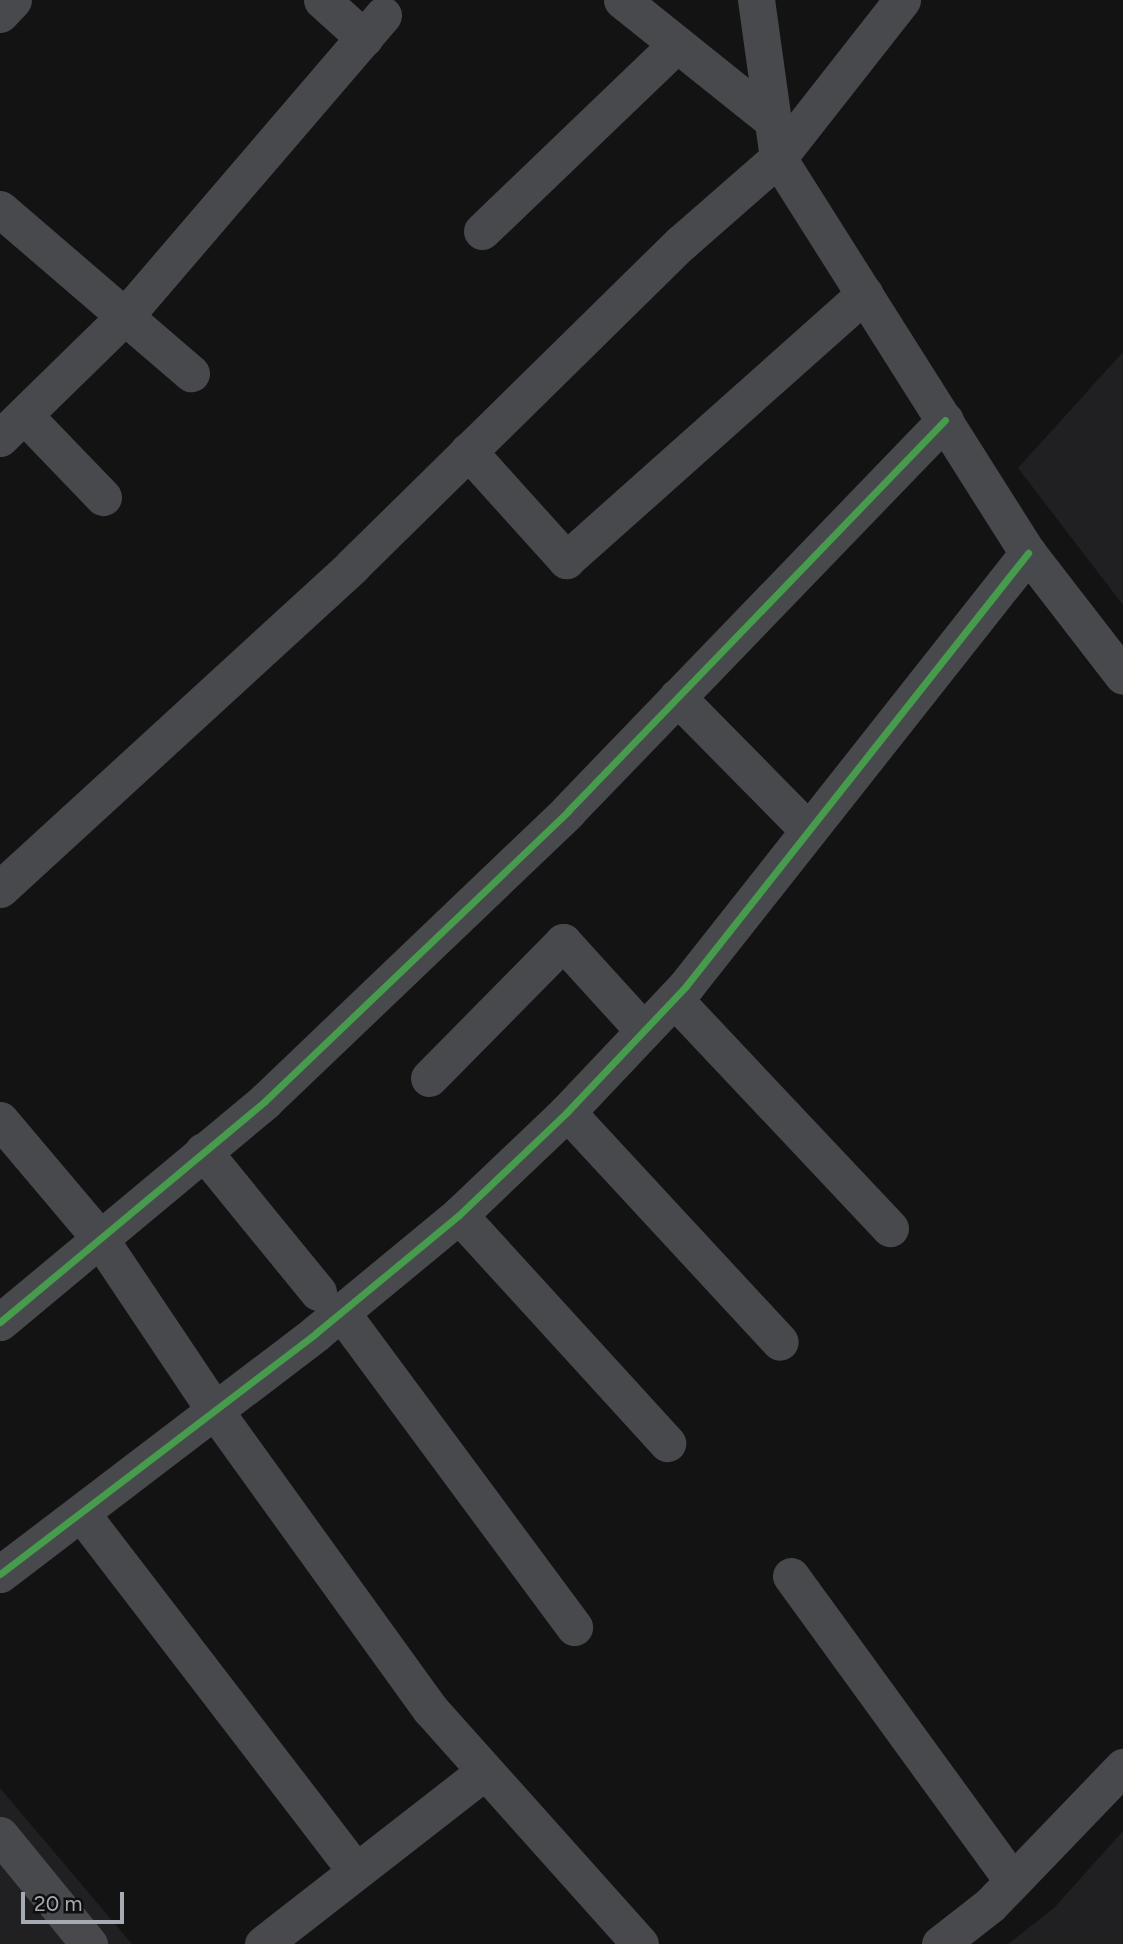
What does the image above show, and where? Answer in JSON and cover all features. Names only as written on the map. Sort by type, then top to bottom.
[{"type":"street","points":[[0,14],[13,0]]},
{"type":"street","points":[[103,497],[12,426],[126,316],[373,26],[322,0]]},
{"type":"street","points":[[622,0],[768,117]]},
{"type":"street","points":[[756,0],[768,117],[778,158],[1028,553],[1123,676]]},
{"type":"street","points":[[0,888],[778,158],[902,0]]},
{"type":"street","points":[[482,232],[677,44]]},
{"type":"street","points":[[0,209],[191,373]]},
{"type":"street","points":[[468,451],[566,560],[865,294]]},
{"type":"street","points":[[0,1322],[98,1236],[265,1101],[568,811],[945,420]]},
{"type":"street","points":[[0,1574],[215,1411],[330,1302],[459,1215],[567,1112],[674,999],[1028,553]]},
{"type":"street","points":[[677,696],[808,830]]},
{"type":"street","points":[[429,1078],[563,942],[644,1031]]},
{"type":"street","points":[[674,999],[890,1228]]},
{"type":"street","points":[[567,1112],[780,1342]]},
{"type":"street","points":[[0,1120],[98,1236],[215,1411],[430,1709],[640,1944]]},
{"type":"street","points":[[203,1151],[330,1302],[574,1627]]},
{"type":"street","points":[[459,1215],[667,1443]]},
{"type":"street","points":[[81,1513],[344,1856]]},
{"type":"street","points":[[791,1576],[1013,1881]]},
{"type":"street","points":[[940,1944],[1013,1881],[1123,1767]]},
{"type":"street","points":[[263,1944],[485,1771]]},
{"type":"street","points":[[0,1835],[89,1944]]},
{"type":"shaded area","points":[[1123,352],[1123,605],[1018,468]]},
{"type":"shaded area","points":[[0,1788],[132,1944],[0,1944]]},
{"type":"shaded area","points":[[1123,1831],[1123,1944],[1008,1944],[1054,1908]]},
{"type":"cycle path","points":[[0,1322],[265,1101],[568,811],[945,420]]},
{"type":"cycle path","points":[[0,1574],[316,1333],[459,1215],[567,1112],[686,986],[1028,553]]}]
